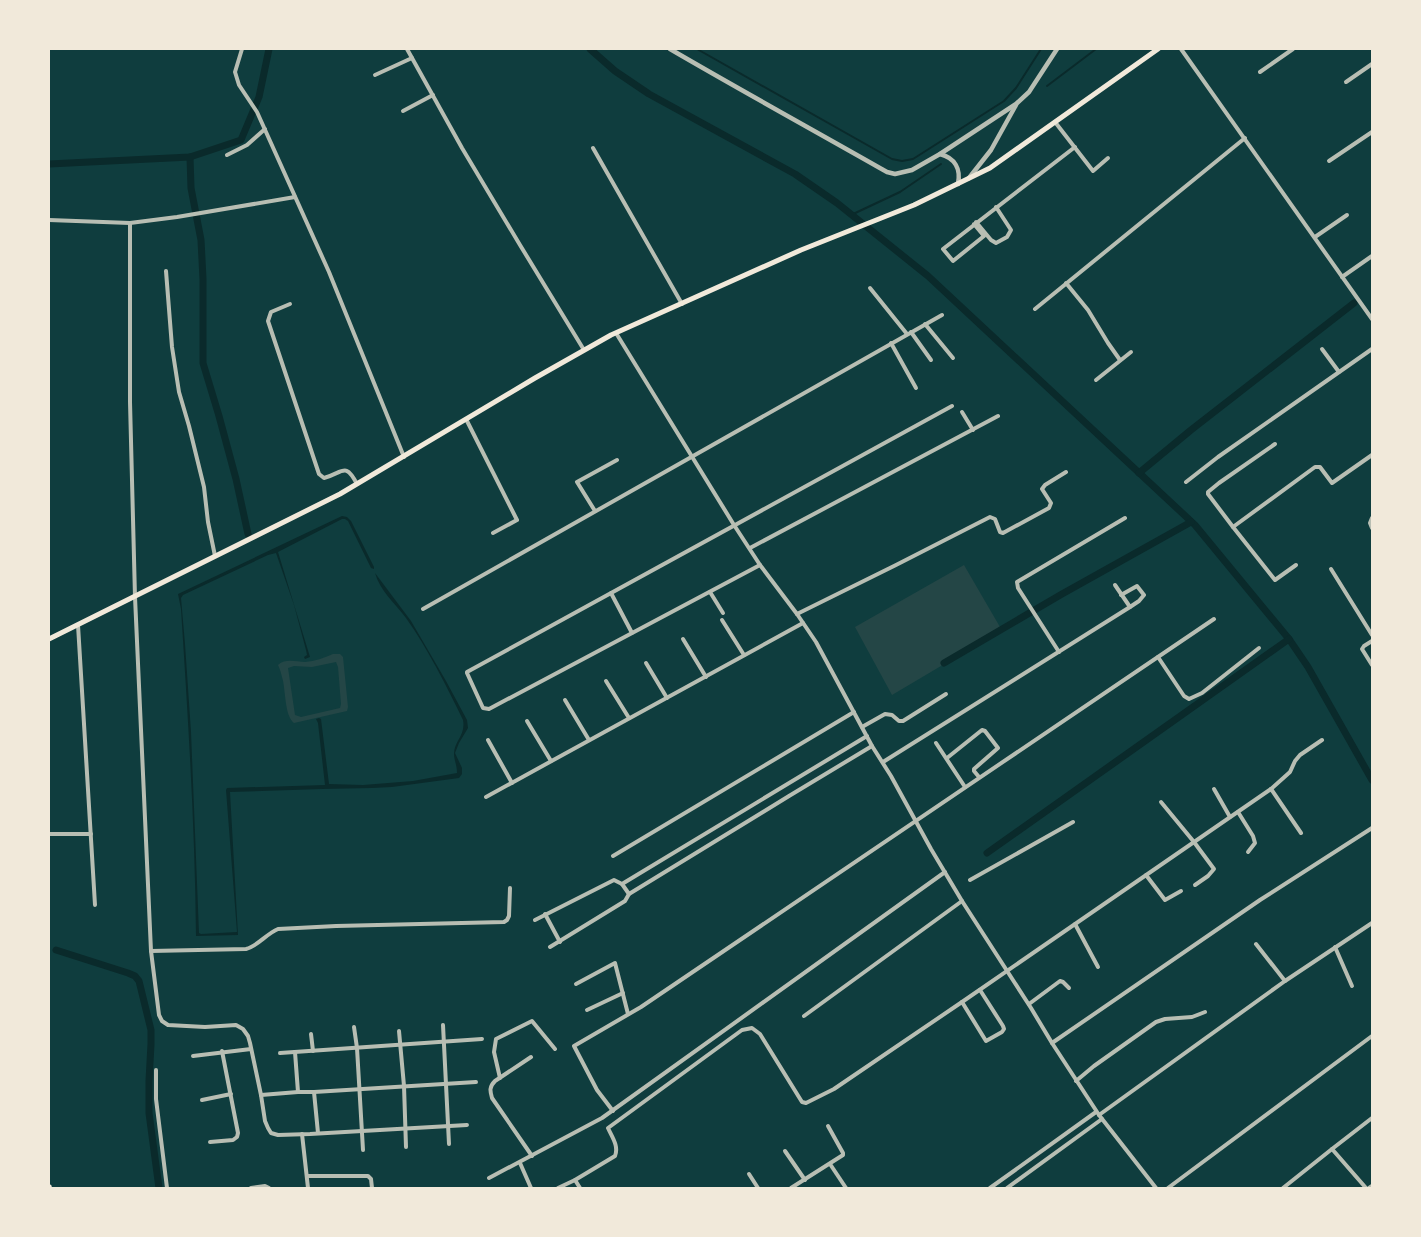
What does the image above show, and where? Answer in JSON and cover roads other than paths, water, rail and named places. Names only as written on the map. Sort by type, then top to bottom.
[{"type":"main road","points":[[49,639],[340,494],[535,378],[616,333],[813,245],[914,205],[990,168],[1158,49]]},
{"type":"street","points":[[242,49],[236,72],[239,84],[257,112],[329,272],[404,456]]},
{"type":"street","points":[[406,49],[520,245],[584,350]]},
{"type":"street","points":[[670,49],[887,172],[895,174],[912,170],[940,154],[1016,104],[1028,92],[1057,49]]},
{"type":"street","points":[[1181,49],[1371,316]]},
{"type":"street","points":[[1260,72],[1293,49]]},
{"type":"street","points":[[375,75],[412,58]]},
{"type":"street","points":[[1346,82],[1372,64]]},
{"type":"street","points":[[403,111],[433,95]]},
{"type":"street","points":[[968,179],[991,150],[1016,104]]},
{"type":"street","points":[[1055,122],[1093,170],[1108,158]]},
{"type":"street","points":[[226,156],[247,145],[265,129]]},
{"type":"street","points":[[1329,161],[1372,132]]},
{"type":"street","points":[[1035,309],[1245,138]]},
{"type":"street","points":[[975,223],[984,236],[953,261],[943,249],[975,223],[1075,147]]},
{"type":"street","points":[[593,148],[682,304]]},
{"type":"street","points":[[940,154],[950,157],[957,165],[960,176],[958,184]]},
{"type":"street","points":[[49,220],[130,223],[295,197]]},
{"type":"street","points":[[975,223],[990,240],[996,243],[1007,237],[1011,230],[996,207]]},
{"type":"street","points":[[1315,237],[1347,215]]},
{"type":"street","points":[[130,223],[130,402],[135,597],[151,951],[159,1015],[162,1021],[168,1025],[205,1027],[236,1025],[243,1029],[248,1036],[265,1121],[271,1133],[278,1135],[318,1134],[467,1125]]},
{"type":"street","points":[[1342,277],[1372,256]]},
{"type":"street","points":[[166,271],[172,347],[178,392],[189,426],[204,487],[208,522],[215,556]]},
{"type":"street","points":[[1066,283],[1088,310],[1120,360]]},
{"type":"street","points":[[870,288],[931,360]]},
{"type":"street","points":[[290,304],[271,312],[268,322],[319,474],[324,478],[342,470],[347,471],[351,473],[356,484]]},
{"type":"street","points":[[423,609],[942,315]]},
{"type":"street","points":[[925,324],[954,358]]},
{"type":"street","points":[[616,333],[734,525],[760,565],[816,642],[866,736],[883,762],[962,901],[1099,1116],[1156,1188]]},
{"type":"street","points":[[891,343],[916,388]]},
{"type":"street","points":[[1322,349],[1340,372]]},
{"type":"street","points":[[1186,482],[1372,349]]},
{"type":"street","points":[[1096,380],[1131,352]]},
{"type":"street","points":[[760,565],[489,710],[483,708],[467,672],[952,406]]},
{"type":"street","points":[[962,412],[973,430]]},
{"type":"street","points":[[750,548],[998,416]]},
{"type":"street","points":[[466,419],[517,520],[493,533]]},
{"type":"street","points":[[1275,444],[1219,483],[1208,494],[1275,580],[1296,565]]},
{"type":"street","points":[[1233,527],[1315,467],[1320,467],[1332,483],[1372,455]]},
{"type":"street","points":[[595,511],[578,482],[617,460]]},
{"type":"street","points":[[797,614],[990,517],[995,519],[1000,532],[1003,533],[1049,508],[1051,503],[1042,489],[1045,485],[1066,472]]},
{"type":"street","points":[[1059,652],[1018,588],[1018,580],[1125,518]]},
{"type":"street","points":[[1372,518],[1370,523],[1372,528]]},
{"type":"street","points":[[1331,569],[1372,635]]},
{"type":"street","points":[[1115,584],[1130,608]]},
{"type":"street","points":[[883,762],[1130,608],[1144,594],[1136,586],[1122,595]]},
{"type":"street","points":[[611,592],[632,633]]},
{"type":"street","points":[[710,592],[723,613]]},
{"type":"street","points":[[613,1111],[597,1090],[574,1046],[641,1007],[1214,619]]},
{"type":"street","points":[[722,620],[744,656]]},
{"type":"street","points":[[486,797],[803,623]]},
{"type":"street","points":[[78,625],[95,905]]},
{"type":"street","points":[[683,640],[706,677]]},
{"type":"street","points":[[1372,641],[1362,649],[1372,665]]},
{"type":"street","points":[[1158,657],[1184,696],[1189,699],[1202,693],[1259,648]]},
{"type":"street","points":[[646,663],[667,698]]},
{"type":"street","points":[[606,681],[630,718]]},
{"type":"street","points":[[862,727],[885,714],[892,715],[899,721],[903,721],[946,694]]},
{"type":"street","points":[[565,700],[590,740]]},
{"type":"street","points":[[613,856],[854,712]]},
{"type":"street","points":[[527,721],[551,761]]},
{"type":"street","points":[[947,758],[982,730],[985,730],[998,748],[975,768],[974,771],[979,778]]},
{"type":"street","points":[[622,884],[866,736]]},
{"type":"street","points":[[488,740],[512,782]]},
{"type":"street","points":[[608,1128],[742,1030],[752,1028],[760,1034],[802,1102],[806,1103],[834,1089],[1271,789],[1290,772],[1295,761],[1300,756],[1322,740]]},
{"type":"street","points":[[936,743],[966,787]]},
{"type":"street","points":[[550,947],[625,900],[629,894],[872,746]]},
{"type":"street","points":[[832,757],[838,766]]},
{"type":"street","points":[[783,786],[788,796]]},
{"type":"street","points":[[1214,789],[1230,817]]},
{"type":"street","points":[[1271,789],[1301,832]]},
{"type":"street","points":[[1161,802],[1214,869],[1196,885]]},
{"type":"street","points":[[1238,812],[1253,836],[1255,844],[1248,852]]},
{"type":"street","points":[[970,880],[1073,822]]},
{"type":"street","points":[[1052,1043],[1260,900],[1372,828]]},
{"type":"street","points":[[49,834],[90,834]]},
{"type":"street","points":[[698,838],[705,847]]},
{"type":"street","points":[[489,1178],[520,1163],[613,1111],[944,872]]},
{"type":"street","points":[[1146,875],[1165,900],[1181,890]]},
{"type":"street","points":[[535,920],[614,880],[622,884],[629,894]]},
{"type":"street","points":[[151,951],[246,949],[253,947],[270,932],[278,929],[504,922],[510,916],[510,888]]},
{"type":"street","points":[[804,1016],[962,901]]},
{"type":"street","points":[[545,914],[560,942]]},
{"type":"street","points":[[1007,1188],[1099,1116],[1285,981],[1372,923]]},
{"type":"street","points":[[1075,924],[1098,967]]},
{"type":"street","points":[[1256,944],[1285,981]]},
{"type":"street","points":[[1334,947],[1352,986]]},
{"type":"street","points":[[576,984],[615,963],[628,1014]]},
{"type":"street","points":[[1029,1004],[1060,981],[1069,988]]},
{"type":"street","points":[[962,1002],[986,1041],[1002,1032],[1003,1026],[980,990]]},
{"type":"street","points":[[588,1010],[623,993]]},
{"type":"street","points":[[1076,1081],[1156,1022],[1165,1019],[1192,1017],[1205,1012]]},
{"type":"street","points":[[500,1078],[494,1052],[496,1039],[532,1021],[555,1049]]},
{"type":"street","points":[[443,1025],[449,1144]]},
{"type":"street","points":[[354,1028],[357,1048],[363,1150]]},
{"type":"street","points":[[399,1031],[404,1086],[406,1147]]},
{"type":"street","points":[[311,1034],[313,1051]]},
{"type":"street","points":[[1168,1188],[1372,1036]]},
{"type":"street","points":[[280,1053],[482,1039]]},
{"type":"street","points":[[193,1056],[251,1049]]},
{"type":"street","points":[[210,1142],[233,1140],[237,1137],[238,1129],[222,1051]]},
{"type":"street","points":[[295,1052],[298,1092]]},
{"type":"street","points":[[531,1057],[495,1081],[490,1090],[492,1098],[532,1156]]},
{"type":"street","points":[[156,1070],[156,1099],[167,1188]]},
{"type":"street","points":[[261,1095],[476,1082]]},
{"type":"street","points":[[314,1092],[318,1134]]},
{"type":"street","points":[[202,1100],[231,1094]]},
{"type":"street","points":[[990,1188],[1099,1116]]},
{"type":"street","points":[[558,1188],[615,1156],[616,1146],[602,1118]]},
{"type":"street","points":[[1283,1188],[1372,1118]]},
{"type":"street","points":[[792,1188],[842,1156],[843,1153],[828,1126]]},
{"type":"street","points":[[302,1134],[308,1188]]},
{"type":"street","points":[[1332,1148],[1368,1188],[1372,1186]]},
{"type":"street","points":[[786,1151],[805,1180]]},
{"type":"street","points":[[520,1163],[531,1188]]},
{"type":"street","points":[[830,1164],[846,1188]]},
{"type":"street","points":[[749,1174],[758,1188]]},
{"type":"street","points":[[307,1176],[368,1176],[371,1179],[372,1188]]},
{"type":"street","points":[[575,1180],[580,1188]]},
{"type":"street","points":[[250,1188],[265,1186],[269,1188]]},
{"type":"waterway","points":[[49,164],[190,157],[241,140],[259,97],[269,49]]},
{"type":"waterway","points":[[590,49],[615,71],[649,94],[795,174],[837,203],[928,276],[1195,525],[1289,639],[1308,667],[1372,780]]},
{"type":"waterway","points":[[697,49],[892,159],[902,161],[913,159],[1004,101],[1016,88],[1041,49]]},
{"type":"waterway","points":[[1047,86],[1096,49]]},
{"type":"waterway","points":[[190,157],[191,188],[201,240],[203,363],[236,479],[248,534]]},
{"type":"waterway","points":[[851,215],[900,192],[941,164]]},
{"type":"waterway","points":[[1139,473],[1354,303]]},
{"type":"waterway","points":[[944,663],[1191,522]]},
{"type":"waterway","points":[[987,853],[1289,639]]},
{"type":"waterway","points":[[56,950],[128,973],[135,976],[139,981],[151,1030],[149,1113],[159,1188]]}]
